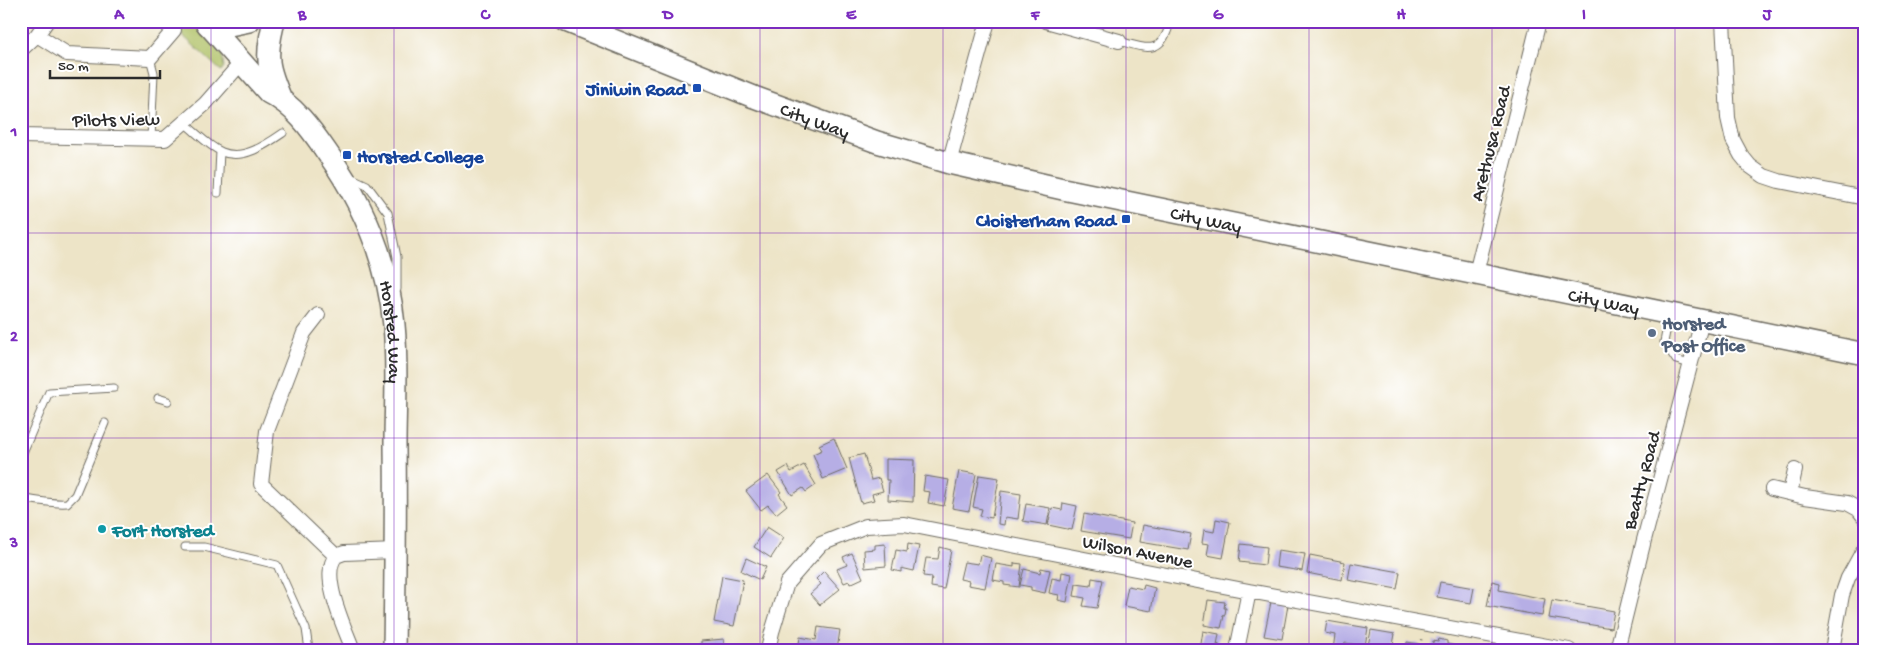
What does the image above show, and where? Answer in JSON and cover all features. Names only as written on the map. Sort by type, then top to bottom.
[{"type":"main road","points":[[207,23],[220,26],[249,21]]},
{"type":"main road","name":"City Way","points":[[572,22],[816,120],[877,142],[949,163],[1064,189],[1865,354]]},
{"type":"main road","name":"Horsted Way","points":[[207,23],[269,93],[281,99],[311,129],[342,174],[370,227],[378,249],[384,270],[394,325],[396,550],[394,650]]},
{"type":"main road","points":[[241,63],[274,23]]},
{"type":"main road","points":[[274,23],[268,58],[270,71],[281,99]]},
{"type":"street","points":[[949,163],[988,21]]},
{"type":"street","points":[[1046,21],[1119,41]]},
{"type":"street","name":"Arethusa Road","points":[[1476,273],[1539,21]]},
{"type":"street","points":[[1723,21],[1728,118],[1732,140],[1740,155],[1750,166],[1764,176],[1779,181],[1865,198]]},
{"type":"street","points":[[21,50],[42,26],[67,54],[150,58],[174,30]]},
{"type":"street","name":"Pilots View","points":[[21,136],[151,140],[166,138],[205,104],[241,63]]},
{"type":"street","points":[[318,315],[304,333],[267,431],[261,484],[336,556]]},
{"type":"street","name":"Beatty Road","points":[[1617,650],[1702,321]]},
{"type":"street","points":[[1790,493],[1795,470]]},
{"type":"street","points":[[1772,489],[1848,503],[1858,509],[1865,518]]},
{"type":"street","name":"Wilson Avenue","points":[[768,650],[787,583],[821,544],[866,526],[904,524],[1249,591],[1569,650]]},
{"type":"street","points":[[1832,650],[1842,594],[1848,578],[1865,547]]},
{"type":"street","points":[[353,650],[331,586],[331,565],[336,556],[344,553],[396,550]]},
{"type":"street","points":[[1237,650],[1249,591]]},
{"type":"lane","points":[[1119,41],[1150,48],[1156,47],[1166,38],[1169,26]]},
{"type":"lane","points":[[150,58],[154,73],[151,140]]},
{"type":"lane","points":[[184,123],[220,151],[228,154],[244,153],[263,147],[283,132]]},
{"type":"lane","points":[[218,193],[220,151]]},
{"type":"lane","points":[[1670,315],[1664,342],[1676,360],[1690,364]]},
{"type":"lane","points":[[21,457],[49,392],[114,388]]},
{"type":"lane","points":[[158,398],[168,401]]},
{"type":"lane","points":[[21,498],[67,503],[74,495],[104,423]]},
{"type":"lane","points":[[186,547],[204,547],[277,565],[306,629],[309,650]]},
{"type":"green space","points":[[167,21],[193,21],[222,54],[224,67],[221,71]]},
{"type":"building","points":[[834,438],[847,469],[823,479],[813,454],[822,450],[819,445]]},
{"type":"building","points":[[864,454],[871,480],[879,478],[883,491],[872,494],[874,500],[861,503],[849,458]]},
{"type":"building","points":[[886,459],[914,460],[913,502],[888,500],[889,480],[886,480]]},
{"type":"building","points":[[804,465],[816,485],[806,492],[803,488],[792,495],[778,472],[788,466],[791,472]]},
{"type":"building","points":[[959,471],[976,474],[969,511],[952,508]]},
{"type":"building","points":[[768,475],[781,492],[779,494],[787,505],[776,514],[768,505],[761,510],[746,491]]},
{"type":"building","points":[[979,475],[999,478],[992,518],[980,516],[982,509],[973,507]]},
{"type":"building","points":[[925,476],[949,480],[944,506],[928,503],[930,492],[923,491]]},
{"type":"building","points":[[1001,491],[1021,494],[1018,519],[1005,517],[1004,525],[998,524]]},
{"type":"building","points":[[1063,503],[1077,506],[1072,530],[1048,525],[1052,508],[1062,510]]},
{"type":"building","points":[[1026,504],[1050,508],[1047,525],[1023,521]]},
{"type":"building","points":[[1084,514],[1132,523],[1129,539],[1081,531]]},
{"type":"building","points":[[1216,519],[1230,522],[1223,558],[1207,555],[1209,544],[1202,543],[1204,530],[1214,532]]},
{"type":"building","points":[[1143,525],[1191,534],[1188,550],[1140,542]]},
{"type":"building","points":[[767,527],[784,538],[771,558],[754,547]]},
{"type":"building","points":[[885,544],[886,566],[865,568],[864,550],[875,549],[875,545]]},
{"type":"building","points":[[908,544],[919,546],[914,571],[901,568],[901,572],[892,570],[896,550],[907,552]]},
{"type":"building","points":[[1241,544],[1267,547],[1265,565],[1239,562]]},
{"type":"building","points":[[940,547],[951,550],[944,589],[931,587],[932,577],[923,576],[926,558],[938,559]]},
{"type":"building","points":[[1278,550],[1305,554],[1302,571],[1276,567]]},
{"type":"building","points":[[852,553],[863,578],[850,584],[849,581],[844,583],[837,569],[847,565],[843,557]]},
{"type":"building","points":[[980,555],[991,558],[985,588],[968,585],[969,581],[960,579],[964,562],[978,564]]},
{"type":"building","points":[[1310,555],[1345,562],[1342,580],[1307,573]]},
{"type":"building","points":[[746,558],[766,567],[760,580],[741,571]]},
{"type":"building","points":[[1014,563],[1022,564],[1019,587],[1004,585],[1004,582],[993,580],[996,564],[1014,567]]},
{"type":"building","points":[[1351,563],[1400,572],[1397,589],[1348,580]]},
{"type":"building","points":[[1041,568],[1050,570],[1045,593],[1020,585],[1024,569],[1040,573]]},
{"type":"building","points":[[824,571],[840,589],[820,605],[810,594],[821,584],[816,579]]},
{"type":"building","points":[[1062,572],[1072,574],[1067,602],[1058,600],[1059,595],[1049,593],[1052,578],[1061,580]]},
{"type":"building","points":[[722,576],[743,580],[734,626],[714,622]]},
{"type":"building","points":[[1092,578],[1103,580],[1097,608],[1083,606],[1085,598],[1074,596],[1076,584],[1091,586]]},
{"type":"building","points":[[1492,581],[1500,583],[1499,590],[1545,599],[1542,616],[1487,606]]},
{"type":"building","points":[[1440,582],[1474,588],[1471,603],[1437,597]]},
{"type":"building","points":[[1144,585],[1155,588],[1151,611],[1124,606],[1128,586],[1143,589]]},
{"type":"building","points":[[1208,600],[1225,602],[1224,608],[1226,608],[1225,614],[1222,616],[1224,616],[1221,628],[1204,625]]},
{"type":"building","points":[[1552,600],[1614,611],[1611,628],[1549,618]]},
{"type":"building","points":[[1271,602],[1288,605],[1282,639],[1264,636]]},
{"type":"building","points":[[1327,621],[1368,628],[1365,646],[1345,643],[1344,650],[1333,650],[1335,635],[1325,633]]},
{"type":"building","points":[[818,627],[840,630],[837,650],[798,650],[800,637],[816,640]]},
{"type":"building","points":[[1371,630],[1395,634],[1392,650],[1368,646]]},
{"type":"building","points":[[1203,631],[1219,634],[1218,650],[1200,650]]},
{"type":"building","points":[[724,639],[725,650],[701,650],[701,641]]},
{"type":"building","points":[[1439,639],[1447,641],[1447,644],[1476,650],[1432,650],[1433,641],[1438,642]]},
{"type":"building","points":[[1407,642],[1419,644],[1418,650],[1406,650]]},
{"type":"building","points":[[931,643],[947,646],[947,650],[929,650]]},
{"type":"place","name":"Jiniwin Road","points":[[697,88]]},
{"type":"place","name":"Horsted College","points":[[347,155]]},
{"type":"place","name":"Cloisterham Road","points":[[1126,219]]},
{"type":"place","name":"Horsted Post Office","points":[[1652,333]]},
{"type":"place","name":"Fort Horsted","points":[[102,529]]}]
